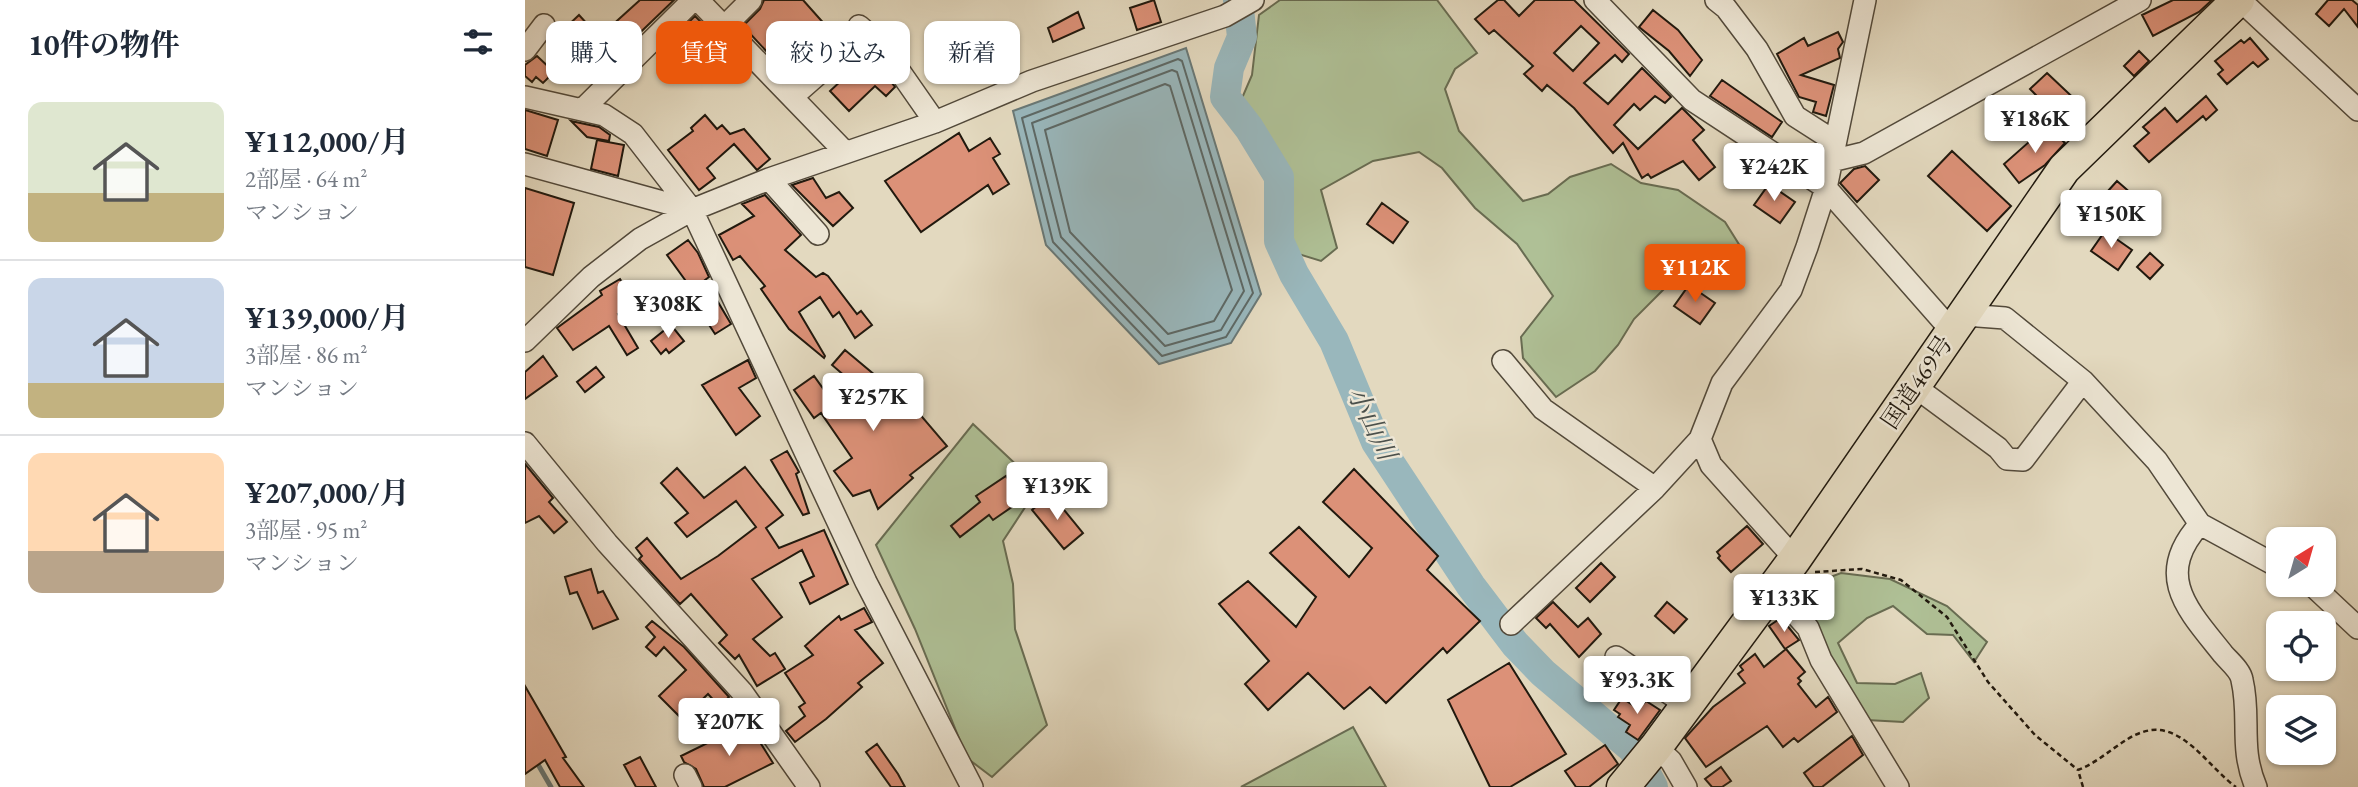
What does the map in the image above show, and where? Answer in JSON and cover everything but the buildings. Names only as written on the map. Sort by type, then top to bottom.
[{"type":"highway","name":"国道469号","points":[[1640,767],[1785,573],[2064,169],[2239,0]]},
{"type":"street","points":[[583,109],[693,0]]},
{"type":"street","points":[[698,0],[719,21]]},
{"type":"street","points":[[731,21],[751,0]]},
{"type":"street","points":[[525,341],[591,276],[640,239],[692,210],[769,179],[935,121],[1032,81],[1228,14],[1253,0]]},
{"type":"street","points":[[1595,0],[1692,100],[1826,188],[1958,323],[2005,318],[2083,381],[2157,461],[2200,524],[2266,560]]},
{"type":"street","points":[[1716,0],[1726,8],[1756,49],[1795,117],[1833,151],[1864,153],[2140,0]]},
{"type":"street","points":[[1511,624],[1655,488],[1700,439],[1722,383],[1791,290],[1826,188],[1865,0]]},
{"type":"street","points":[[2239,0],[2358,110]]},
{"type":"street","points":[[525,50],[544,25]]},
{"type":"street","points":[[752,55],[845,152]]},
{"type":"street","points":[[792,97],[807,84]]},
{"type":"street","points":[[909,84],[935,121]]},
{"type":"street","points":[[525,97],[604,116],[633,134],[692,210],[866,582],[972,787]]},
{"type":"street","points":[[525,164],[692,210]]},
{"type":"street","points":[[769,179],[818,234]]},
{"type":"street","points":[[1503,361],[1543,409],[1655,488]]},
{"type":"street","points":[[1915,386],[1998,448],[2007,459],[2023,460],[2083,381]]},
{"type":"street","points":[[1700,439],[1711,465],[1785,573],[1821,660],[1898,787]]},
{"type":"street","points":[[525,443],[607,543],[742,692],[809,787]]},
{"type":"street","points":[[2200,524],[2183,542],[2176,583],[2184,604],[2242,678],[2244,748],[2256,787]]},
{"type":"street","points":[[2325,597],[2358,628]]},
{"type":"street","points":[[1616,657],[1688,706]]},
{"type":"street","points":[[1640,767],[1671,761],[1685,787]]},
{"type":"path","points":[[1785,573],[1862,569],[1901,580],[1947,617],[1988,682],[2035,735],[2078,770],[2083,787]]},
{"type":"path","points":[[2078,770],[2096,763],[2142,732],[2164,730],[2181,737],[2236,787]]},
{"type":"green space","points":[[1280,0],[1437,0],[1477,53],[1455,69],[1445,89],[1459,131],[1523,201],[1548,194],[1570,177],[1611,164],[1641,183],[1678,190],[1725,222],[1740,246],[1723,266],[1683,270],[1634,319],[1618,345],[1595,371],[1556,397],[1523,358],[1521,337],[1553,296],[1517,244],[1475,208],[1442,168],[1419,152],[1373,161],[1321,190],[1337,248],[1321,261],[1292,252],[1280,166],[1236,112],[1252,75],[1259,15]]},
{"type":"green space","points":[[973,424],[1039,486],[1003,541],[1013,584],[1015,629],[1047,725],[992,777],[967,758],[915,629],[876,545]]},
{"type":"green space","points":[[1841,573],[1890,579],[1947,606],[1987,642],[1974,662],[1953,635],[1927,634],[1893,606],[1867,618],[1838,643],[1857,683],[1895,684],[1921,673],[1929,698],[1903,722],[1867,720],[1828,651],[1807,606],[1809,585]]},
{"type":"green space","points":[[1353,727],[1386,787],[1241,787]]},
{"type":"water","points":[[1186,48],[1261,294],[1231,343],[1159,364],[1046,245],[1013,111]]},
{"type":"waterway","name":"小山川","points":[[1238,0],[1242,37],[1229,68],[1225,97],[1249,128],[1279,177],[1279,241],[1294,274],[1334,341],[1376,442],[1471,586],[1515,644],[1543,673],[1633,749],[1653,787]]},
{"type":"waterway","points":[[536,761],[551,787]]}]
